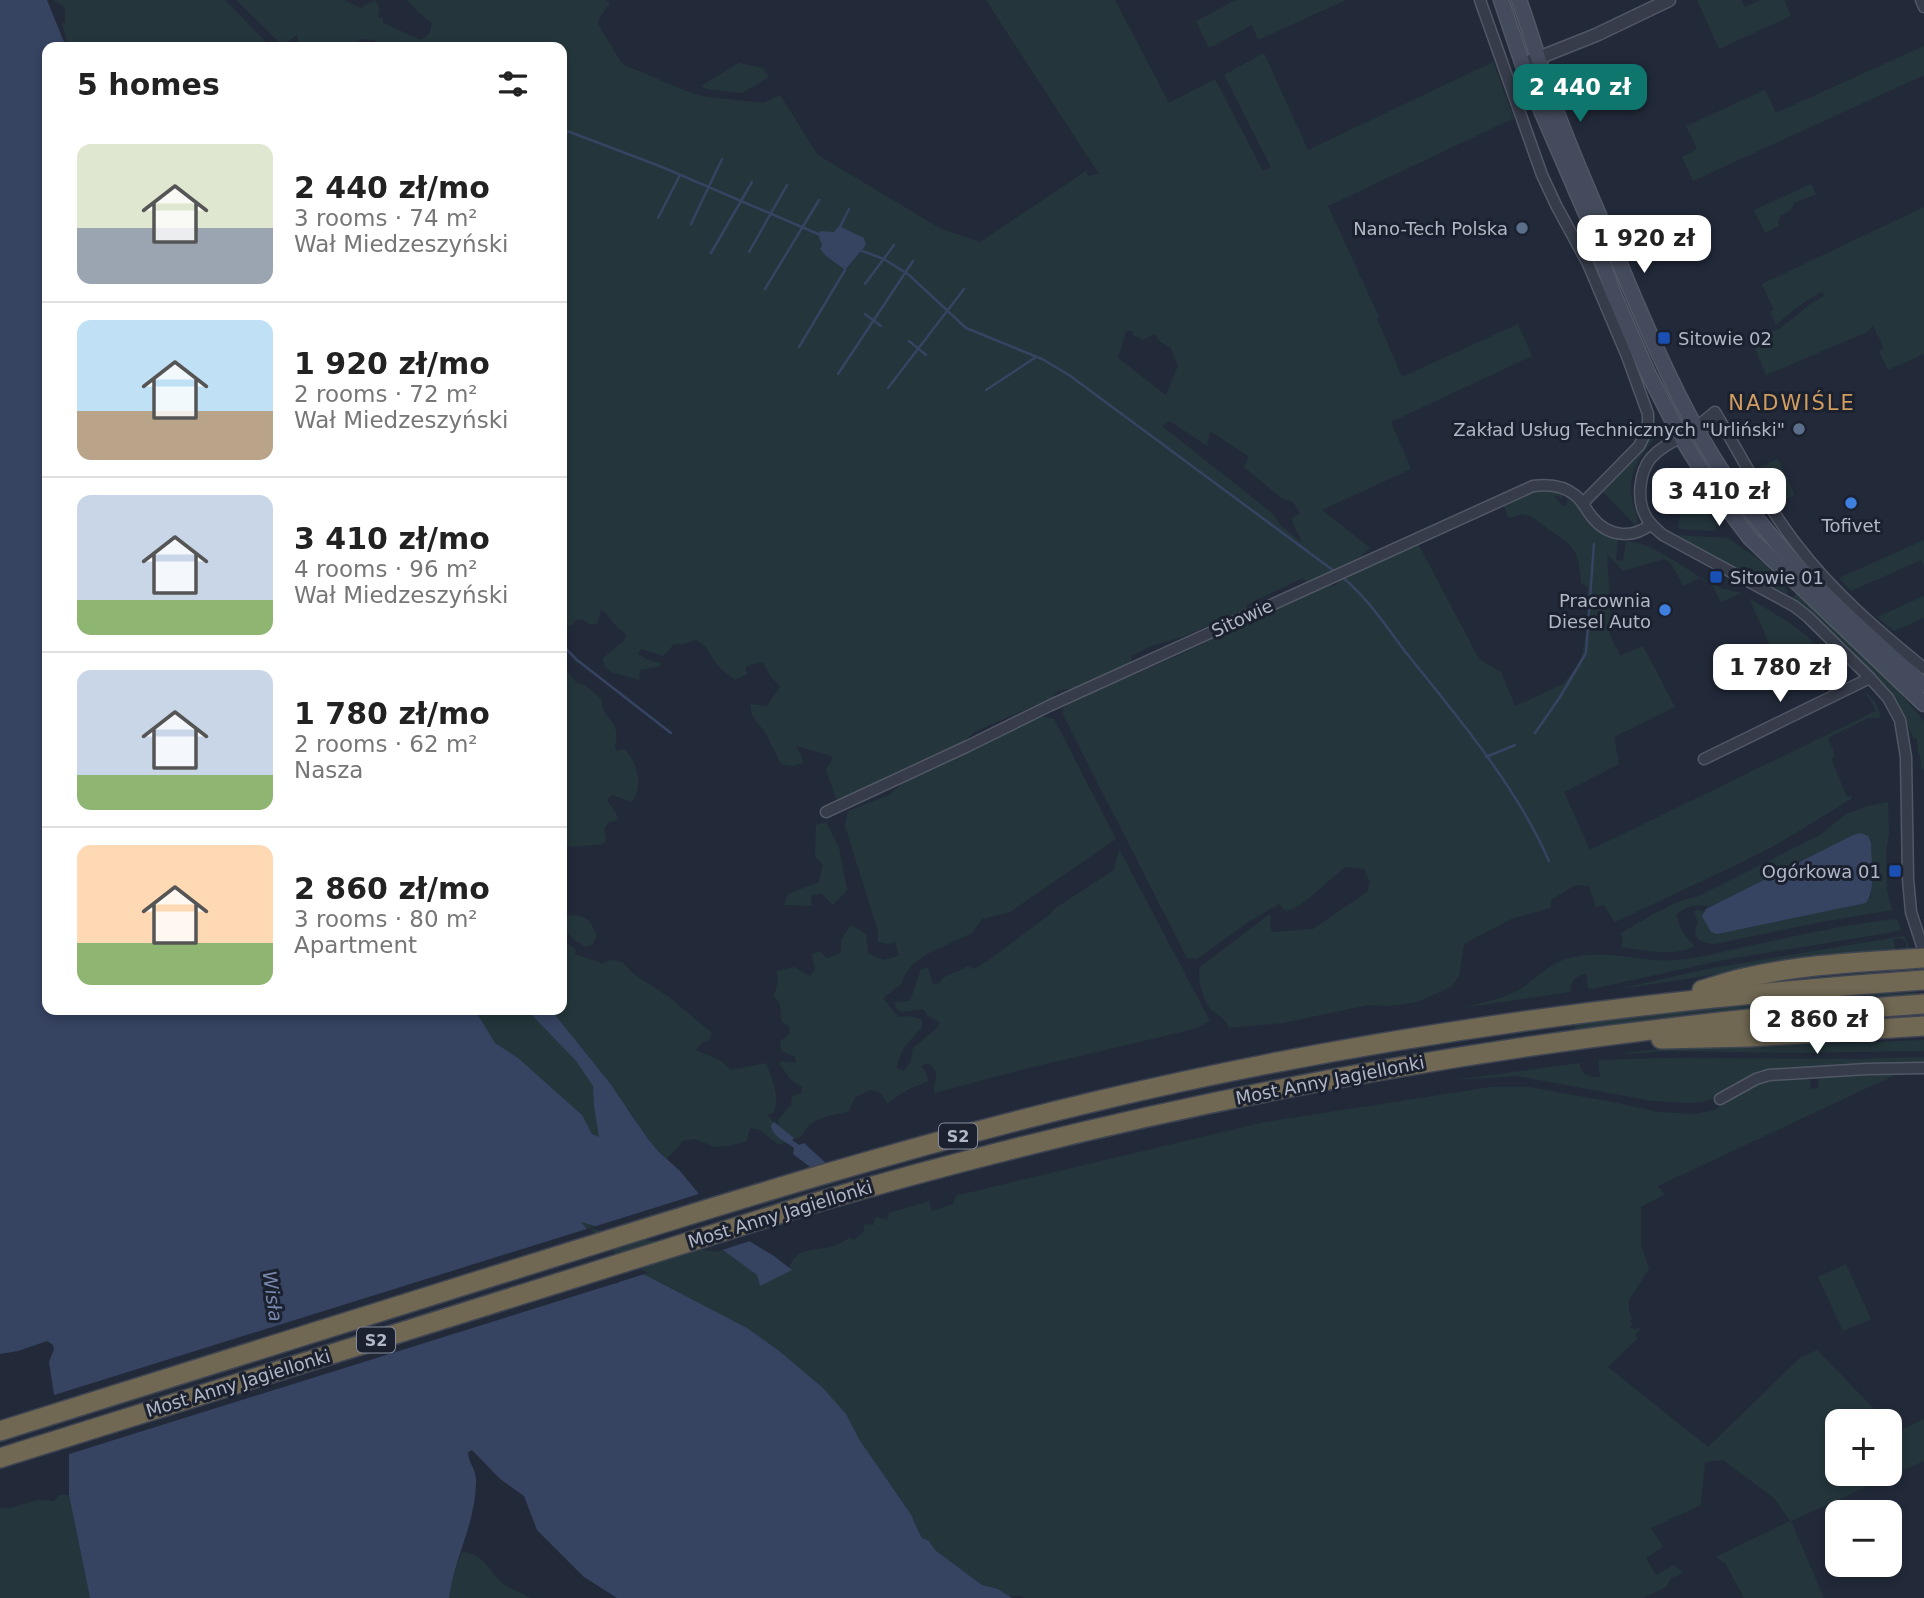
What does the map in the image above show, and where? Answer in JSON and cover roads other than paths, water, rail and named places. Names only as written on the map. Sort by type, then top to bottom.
[{"type":"highway","points":[[1654,1004],[1745,977],[1920,956]]},
{"type":"highway","name":"S2","points":[[1654,1004],[1922,980]]},
{"type":"highway","name":"Most Anny Jagiellonki","points":[[0,1431],[792,1183],[956,1136],[1222,1073],[1462,1030],[1654,1004]]},
{"type":"highway","name":"S2","points":[[1576,1040],[1779,1015],[1924,1004]]},
{"type":"highway","points":[[1576,1040],[1709,1039],[1924,1026]]},
{"type":"highway","name":"Most Anny Jagiellonki","points":[[0,1458],[742,1225],[974,1158],[1161,1113],[1286,1087],[1408,1065],[1576,1040]]},
{"type":"main road","points":[[1501,0],[1532,90],[1587,216],[1614,295],[1648,373],[1681,437],[1715,492],[1750,538],[1924,704]]},
{"type":"main road","points":[[1520,0],[1559,118],[1636,303],[1667,373],[1696,428],[1733,487],[1784,552],[1822,593],[1924,685]]},
{"type":"street","points":[[1480,0],[1542,175],[1577,241],[1627,356],[1648,414],[1648,428],[1643,441],[1583,503]]},
{"type":"street","points":[[1523,64],[1596,35],[1669,0]]},
{"type":"street","points":[[1921,0],[1924,7]]},
{"type":"street","points":[[1920,956],[1911,912],[1906,757],[1898,715],[1870,678],[1808,617],[1787,601],[1663,535],[1651,524],[1643,509],[1641,492],[1647,464],[1664,446],[1696,428],[1715,412],[1767,502],[1797,546],[1844,598],[1924,668]]},
{"type":"street","points":[[1696,428],[1722,424]]},
{"type":"street","name":"Sitowie","points":[[826,812],[1051,705],[1533,486],[1555,485],[1575,494],[1597,522],[1612,532],[1633,534],[1651,524]]},
{"type":"street","points":[[1704,759],[1870,678]]},
{"type":"street","points":[[1720,1099],[1756,1079],[1769,1075],[1924,1068]]},
{"type":"water","name":"Wisła","points":[[0,0],[47,0],[64,42],[42,42],[42,1015],[478,1015],[495,1043],[518,1058],[582,1115],[592,1134],[599,1137],[593,1086],[576,1061],[532,1015],[555,1015],[609,1082],[660,1153],[749,1241],[792,1270],[760,1286],[757,1275],[723,1250],[581,1222],[587,1229],[608,1285],[618,1283],[624,1264],[747,1328],[778,1350],[823,1388],[846,1414],[859,1439],[912,1516],[922,1538],[982,1585],[998,1589],[1012,1598],[617,1598],[584,1577],[537,1530],[524,1496],[500,1479],[472,1450],[468,1452],[476,1479],[475,1499],[449,1598],[90,1598],[69,1495],[69,1455],[59,1427],[49,1362],[53,1345],[47,1341],[0,1354]]},
{"type":"water","points":[[839,226],[864,238],[866,245],[845,270],[820,249],[820,231],[834,232]]},
{"type":"water","points":[[1861,833],[1868,836],[1871,843],[1872,883],[1866,903],[1717,934],[1711,932],[1702,916],[1706,909]]},
{"type":"water","points":[[774,1122],[794,1138],[792,1140],[799,1145],[804,1143],[828,1165],[814,1170],[793,1154],[794,1148],[774,1133],[771,1125]]},
{"type":"waterway","points":[[567,131],[662,167],[818,234]]},
{"type":"waterway","points":[[691,224],[722,159]]},
{"type":"waterway","points":[[658,218],[680,175]]},
{"type":"waterway","points":[[711,253],[752,182]]},
{"type":"waterway","points":[[749,252],[787,185]]},
{"type":"waterway","points":[[765,289],[819,200]]},
{"type":"waterway","points":[[840,227],[849,209]]},
{"type":"waterway","points":[[865,284],[894,245]]},
{"type":"waterway","points":[[862,251],[884,259],[909,275],[966,328],[1042,359],[1069,375],[1334,571]]},
{"type":"waterway","points":[[838,374],[913,261]]},
{"type":"waterway","points":[[799,347],[845,270]]},
{"type":"waterway","points":[[888,388],[964,289]]},
{"type":"waterway","points":[[865,314],[881,326]]},
{"type":"waterway","points":[[909,341],[926,355]]},
{"type":"waterway","points":[[986,390],[1036,357]]},
{"type":"waterway","points":[[1535,733],[1586,653],[1594,544]]},
{"type":"waterway","points":[[1342,577],[1360,593],[1483,751],[1520,805],[1549,861]]},
{"type":"waterway","points":[[567,650],[671,733]]},
{"type":"waterway","points":[[1486,757],[1515,745]]},
{"type":"place","name":"Nano-Tech Polska","points":[[1522,228]]},
{"type":"place","name":"Sitowie 02","points":[[1664,338]]},
{"type":"place","name":"Zakład Usług Technicznych \"Urliński\"","points":[[1799,429]]},
{"type":"place","name":"Tofivet","points":[[1851,503]]},
{"type":"place","name":"Sitowie 01","points":[[1716,577]]},
{"type":"place","name":"Pracownia Diesel Auto","points":[[1665,610]]},
{"type":"place","name":"Ogórkowa 01","points":[[1895,871]]},
{"type":"district","name":"NADWIŚLE","points":[[1792,403]]}]
